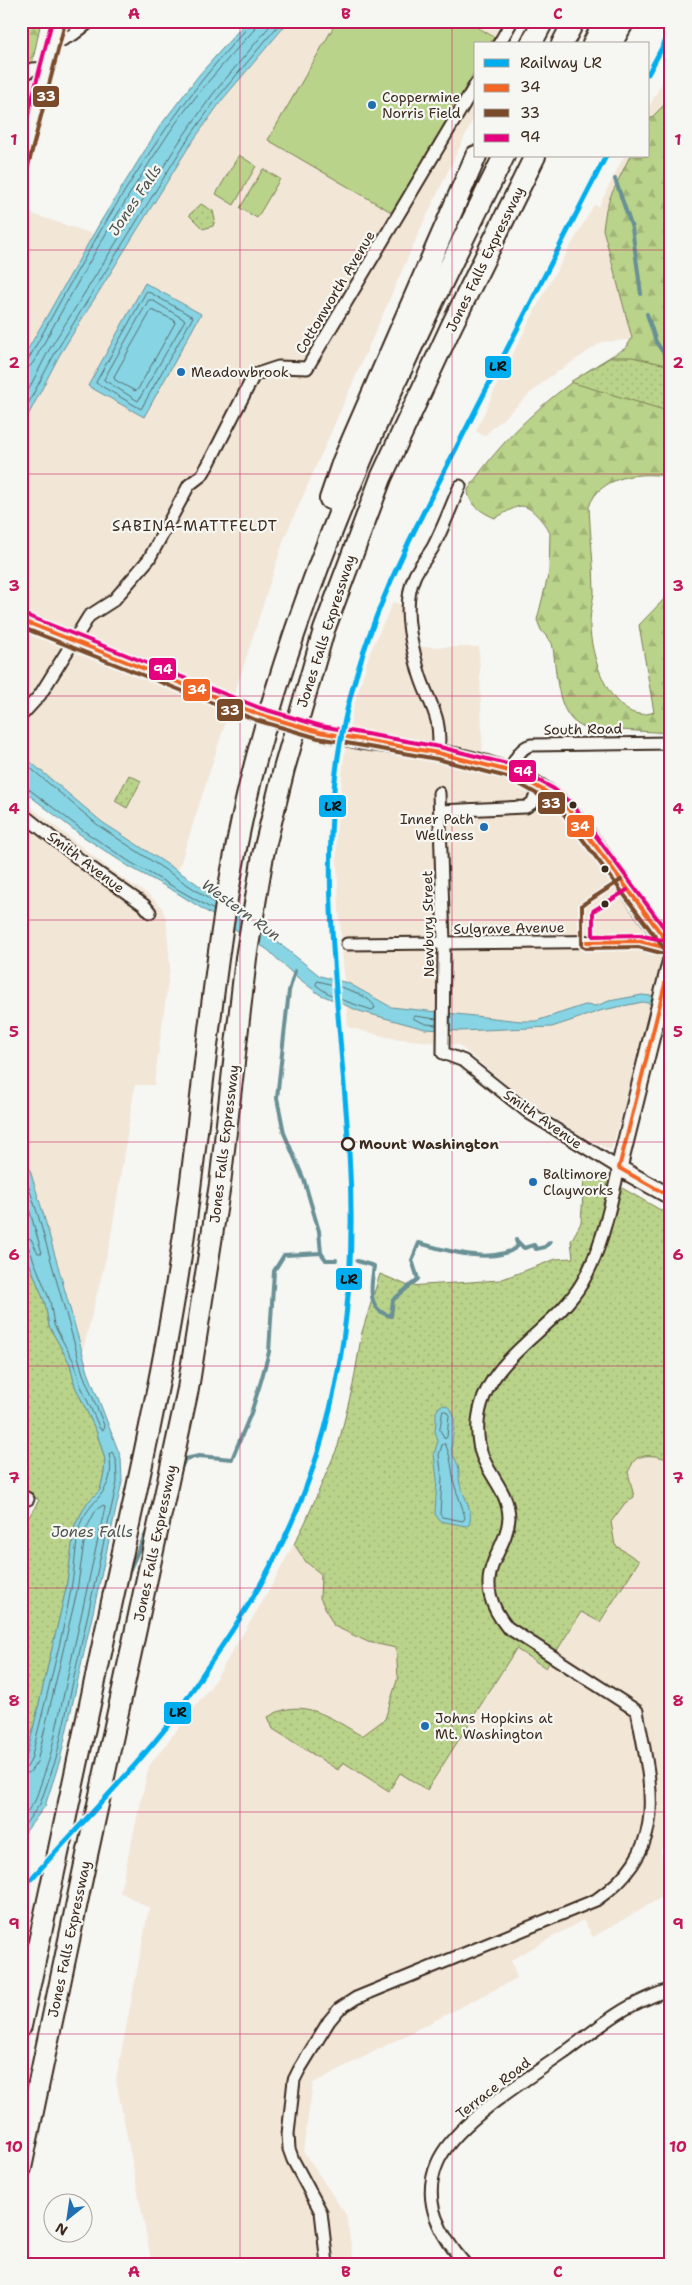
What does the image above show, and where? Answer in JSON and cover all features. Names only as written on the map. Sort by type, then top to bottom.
[{"type":"highway","points":[[532,42],[543,21]]},
{"type":"highway","points":[[563,42],[574,21]]},
{"type":"highway","points":[[594,42],[605,21]]},
{"type":"highway","points":[[612,42],[624,21]]},
{"type":"highway","points":[[298,622],[321,528],[343,461],[475,158]]},
{"type":"highway","name":"Jones Falls Expressway","points":[[21,2026],[159,1385],[192,1182],[219,942],[228,886],[256,761],[298,622],[320,559],[356,468],[425,316],[503,158]]},
{"type":"highway","name":"Jones Falls Expressway","points":[[21,2168],[188,1390],[219,1194],[254,903],[263,855],[286,760],[338,588],[381,478],[491,244],[534,158]]},
{"type":"highway","points":[[491,244],[543,158]]},
{"type":"main road","points":[[21,168],[59,21]]},
{"type":"main road","points":[[21,620],[258,714],[319,732],[361,741],[438,753],[509,772],[540,788],[559,801],[578,821],[671,948]]},
{"type":"main road","points":[[619,1168],[662,987],[671,960]]},
{"type":"main road","name":"Smith Avenue","points":[[619,1168],[671,1197]]},
{"type":"street","points":[[52,45],[81,30],[91,21]]},
{"type":"street","points":[[500,42],[512,21]]},
{"type":"street","points":[[21,78],[32,69],[48,68]]},
{"type":"street","name":"Cottonworth Avenue","points":[[21,716],[40,694],[89,616],[114,600],[148,559],[189,485],[202,475],[208,465],[254,375],[278,367],[307,368],[474,87]]},
{"type":"street","points":[[438,753],[439,722],[418,670],[411,638],[408,602],[415,575],[431,550],[460,486]]},
{"type":"street","name":"South Road","points":[[509,772],[520,751],[532,745],[671,743]]},
{"type":"street","points":[[440,810],[526,807],[532,803],[540,788]]},
{"type":"street","name":"Newbury Street","points":[[439,793],[444,943],[445,1032],[443,1053]]},
{"type":"street","name":"Smith Avenue","points":[[21,813],[84,863],[144,905],[150,912]]},
{"type":"street","name":"Sulgrave Avenue","points":[[347,944],[639,941],[671,948]]},
{"type":"street","name":"Smith Avenue","points":[[443,1053],[464,1061],[529,1114],[619,1168]]},
{"type":"street","points":[[327,2264],[321,2212],[292,2160],[288,2134],[294,2080],[312,2046],[329,2021],[339,2009],[356,1998],[596,1900],[624,1877],[641,1849],[647,1831],[652,1792],[636,1710],[507,1627],[497,1614],[492,1602],[488,1589],[489,1575],[507,1531],[509,1518],[500,1486],[483,1459],[478,1423],[481,1405],[487,1389],[514,1353],[569,1303],[583,1282],[601,1239],[619,1168]]},
{"type":"street","name":"Terrace Road","points":[[465,2264],[441,2231],[433,2212],[431,2196],[433,2178],[437,2163],[446,2148],[460,2132],[506,2093],[627,2008],[671,1989]]},
{"type":"shaded area","points":[[289,21],[520,21],[510,42],[474,42],[474,117],[419,232],[284,539],[178,871],[102,822],[21,754],[21,429],[59,356],[188,148],[222,100]]},
{"type":"shaded area","points":[[671,66],[671,347],[639,339],[602,342],[545,380],[484,436],[476,431],[497,385],[545,291],[594,205],[599,206],[623,158],[650,158],[650,105]]},
{"type":"shaded area","points":[[23,211],[93,234],[21,361],[21,216]]},
{"type":"shaded area","points":[[393,602],[409,607],[415,647],[479,647],[483,763],[563,805],[671,956],[611,1150],[580,1135],[514,1091],[459,1045],[391,1038],[348,1027],[339,910],[336,834],[344,757],[353,709],[369,655]]},
{"type":"shaded area","points":[[21,799],[116,874],[149,895],[161,906],[166,918],[170,967],[154,1085],[135,1085],[110,1242],[83,1350],[29,1167],[21,1153]]},
{"type":"shaded area","name":"Johns Hopkins at Mt. Washington","points":[[594,1172],[671,1216],[671,1846],[661,1850],[666,1895],[593,1937],[583,1920],[511,1960],[517,1978],[313,2083],[303,2151],[346,2215],[354,2264],[152,2264],[116,2080],[149,1908],[120,1892],[149,1766],[212,1685],[267,1594],[305,1523],[338,1446],[353,1385],[362,1332],[380,1274],[409,1286],[500,1280],[556,1259],[573,1258],[571,1241],[581,1223],[584,1179]]},
{"type":"green space","points":[[21,21],[33,21],[40,26],[21,117]]},
{"type":"green space","name":"Coppermine Norris Field","points":[[337,21],[467,21],[494,37],[491,42],[474,42],[474,72],[393,213],[268,140]]},
{"type":"green space","points":[[671,79],[671,477],[635,475],[612,482],[594,496],[589,507],[594,592],[590,623],[594,652],[606,685],[615,699],[626,709],[639,714],[654,712],[639,625],[671,592],[671,733],[586,728],[576,723],[563,706],[557,682],[552,643],[541,630],[537,620],[549,572],[550,533],[538,516],[525,507],[515,508],[495,518],[473,504],[468,490],[500,448],[538,409],[581,376],[626,348],[632,338],[603,229],[606,209],[611,195],[629,158],[650,158],[650,119],[664,105],[667,83]]},
{"type":"green space","points":[[239,155],[256,166],[234,205],[216,194]]},
{"type":"green space","points":[[263,169],[280,179],[257,218],[240,208]]},
{"type":"green space","points":[[201,204],[213,211],[215,220],[213,226],[203,229],[189,215]]},
{"type":"green space","points":[[611,357],[632,357],[671,366],[671,412],[570,382]]},
{"type":"green space","points":[[129,775],[141,781],[127,808],[115,801]]},
{"type":"green space","points":[[594,1172],[671,1216],[671,1461],[657,1456],[642,1456],[634,1461],[628,1472],[634,1497],[625,1503],[611,1522],[615,1545],[639,1561],[600,1622],[581,1612],[546,1668],[516,1649],[427,1790],[400,1773],[389,1791],[343,1762],[338,1770],[273,1729],[268,1717],[293,1708],[305,1709],[328,1717],[362,1736],[385,1719],[398,1677],[396,1648],[368,1642],[334,1626],[320,1598],[321,1574],[306,1562],[294,1544],[338,1446],[353,1385],[362,1332],[380,1274],[409,1286],[500,1280],[556,1259],[573,1258],[571,1241],[581,1223],[584,1179]]},
{"type":"green space","points":[[21,1242],[45,1303],[49,1326],[70,1364],[75,1386],[97,1433],[105,1459],[100,1490],[87,1503],[75,1525],[66,1589],[26,1759],[21,1767],[21,1512],[29,1517],[39,1500],[21,1489]]},
{"type":"water","name":"Jones Falls","points":[[247,21],[289,21],[222,100],[188,148],[59,356],[21,429],[21,361],[101,221],[160,126],[199,75]]},
{"type":"water","points":[[145,283],[201,314],[144,417],[88,386]]},
{"type":"water","name":"Western Run","points":[[21,754],[102,822],[190,879],[275,940],[320,976],[348,983],[391,1007],[521,1021],[536,1021],[585,1005],[596,1006],[609,1001],[642,995],[671,998],[671,1008],[643,1002],[603,1010],[552,1027],[460,1031],[425,1029],[359,1011],[319,994],[293,974],[268,950],[174,891],[128,866],[78,833],[21,789]]},
{"type":"water","name":"Jones Falls","points":[[21,1153],[29,1167],[88,1372],[121,1458],[122,1482],[60,1760],[45,1806],[21,1838],[21,1767],[26,1759],[66,1589],[75,1525],[87,1503],[100,1490],[105,1459],[97,1433],[75,1386],[70,1364],[49,1326],[45,1303],[21,1242]]},
{"type":"water","points":[[445,1405],[453,1413],[452,1451],[458,1465],[460,1484],[470,1515],[469,1525],[466,1526],[440,1521],[435,1514],[437,1479],[434,1454],[438,1441],[435,1431],[436,1412],[440,1406]]},
{"type":"waterway","points":[[615,179],[632,228],[641,294]]},
{"type":"waterway","points":[[647,314],[656,342],[668,359],[671,359]]},
{"type":"waterway","points":[[295,971],[289,991],[277,1098],[284,1133],[304,1180],[319,1231],[321,1253],[326,1260],[336,1260]]},
{"type":"waterway","points":[[357,1261],[374,1266],[371,1289],[374,1303],[383,1313],[391,1316],[393,1300],[418,1279],[412,1260],[419,1243],[470,1255],[483,1256],[508,1252],[518,1246],[516,1240],[524,1248],[534,1245],[536,1249],[545,1247],[550,1242]]},
{"type":"waterway","points":[[179,1473],[185,1459],[199,1456],[232,1459],[251,1413],[269,1352],[274,1271],[284,1255],[321,1253]]},
{"type":"waterway","points":[[125,1580],[149,1527]]},
{"type":"rail line","name":"LR","points":[[650,70],[671,31]]},
{"type":"rail line","name":"LR","points":[[21,1890],[118,1784],[177,1713],[239,1620],[263,1580],[294,1518],[313,1467],[328,1417],[339,1365],[346,1313],[350,1260],[349,1152],[333,947],[331,896],[333,794],[340,744],[349,701],[361,659],[391,581],[447,466],[605,158]]},
{"type":"transit line","name":"94","points":[[21,142],[52,21]]},
{"type":"transit line","name":"33","points":[[27,170],[65,23]]},
{"type":"transit line","name":"94","points":[[23,614],[260,708],[321,726],[440,747],[511,765],[554,789],[573,805],[671,937]]},
{"type":"transit line","name":"34","points":[[21,620],[258,714],[319,732],[438,753],[509,771],[550,794],[568,809],[671,947]]},
{"type":"transit line","name":"33","points":[[21,627],[256,720],[318,738],[437,759],[507,777],[546,799],[563,813],[666,951]]},
{"type":"transit line","name":"33","points":[[621,880],[582,905],[582,946],[586,948],[638,947],[669,955]]},
{"type":"transit line","name":"94","points":[[627,890],[593,911],[593,936],[639,935],[671,942]]},
{"type":"transit line","name":"34","points":[[587,942],[639,941],[671,949]]},
{"type":"transit line","name":"34","points":[[619,1168],[671,960]]},
{"type":"transit line","name":"34","points":[[619,1168],[671,1197]]},
{"type":"place","name":"Coppermine Norris Field","points":[[372,105]]},
{"type":"place","name":"Meadowbrook","points":[[181,372]]},
{"type":"place","name":"Inner Path Wellness","points":[[484,827]]},
{"type":"place","name":"Mount Washington","points":[[348,1144]]},
{"type":"place","name":"Baltimore Clayworks","points":[[533,1182]]},
{"type":"place","name":"Johns Hopkins at Mt. Washington","points":[[425,1726]]},
{"type":"district","name":"SABINA-MATTFELDT","points":[[195,526]]}]
